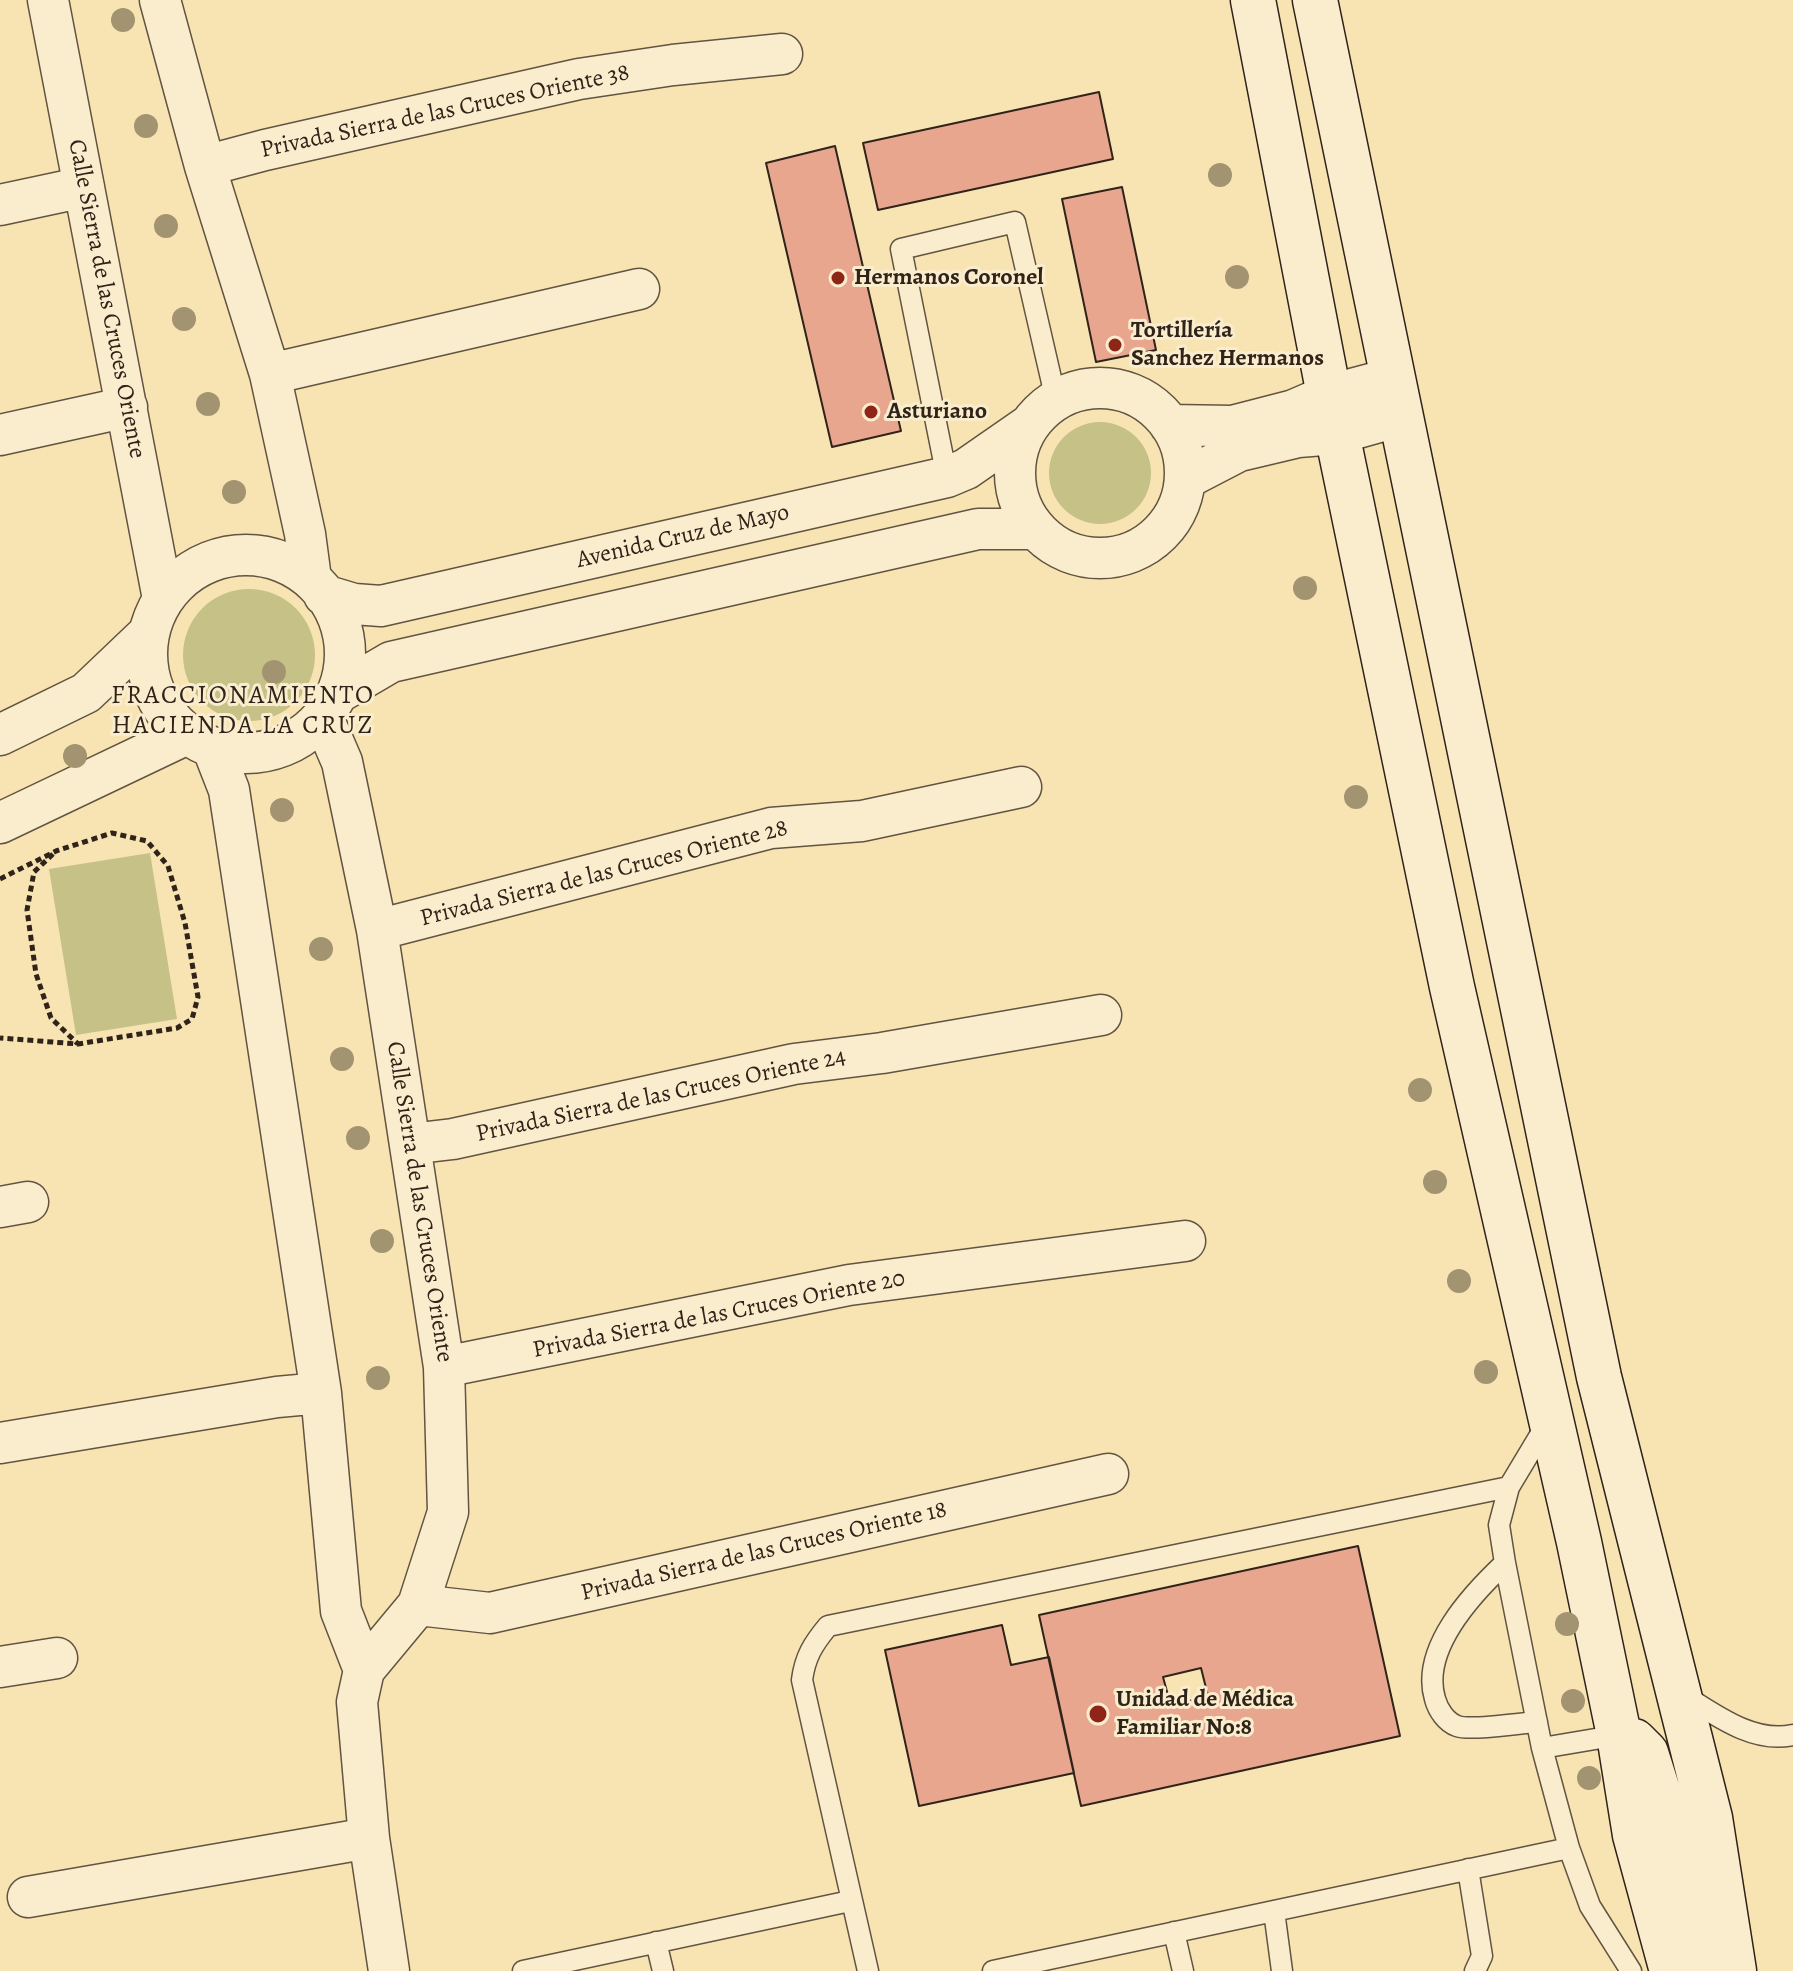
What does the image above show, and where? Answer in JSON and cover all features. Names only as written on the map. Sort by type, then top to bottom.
[{"type":"main road","points":[[1253,0],[1332,414],[1452,987],[1579,1542],[1619,1735],[1635,1835],[1672,1971]]},
{"type":"main road","points":[[1315,0],[1599,1377],[1710,1818],[1734,1971]]},
{"type":"main road","points":[[1599,1377],[1584,1426],[1607,1535],[1635,1716],[1631,1726],[1619,1735]]},
{"type":"main road","points":[[1619,1735],[1635,1742],[1646,1753],[1670,1829],[1701,1971]]},
{"type":"street","name":"Calle Sierra de las Cruces Oriente","points":[[48,0],[127,407],[156,616]]},
{"type":"street","points":[[160,0],[205,166],[270,374],[318,587]]},
{"type":"street","name":"Privada Sierra de las Cruces Oriente 38","points":[[205,166],[579,79],[673,65],[782,54]]},
{"type":"street","points":[[0,205],[84,187]]},
{"type":"street","points":[[270,374],[639,289]]},
{"type":"street","points":[[1087,388],[1111,388],[1134,393],[1163,414],[1170,425],[1182,444],[1187,478],[1177,513],[1156,539],[1127,555],[1093,559],[1061,550],[1035,529],[1021,505],[1015,479],[1017,451],[1042,413],[1087,388]]},
{"type":"street","points":[[1187,478],[1239,451],[1298,437],[1332,414],[1396,397]]},
{"type":"street","points":[[0,435],[127,407]]},
{"type":"street","points":[[1170,425],[1232,426],[1294,410],[1332,414]]},
{"type":"street","name":"Avenida Cruz de Mayo","points":[[318,587],[354,604],[381,606],[947,477],[966,469],[1042,413]]},
{"type":"street","points":[[0,823],[200,742],[243,754],[273,750],[300,739],[331,706],[391,662],[978,529],[1035,529]]},
{"type":"street","points":[[0,735],[86,693],[156,616],[190,572],[219,558],[252,555],[284,562],[318,587],[337,611],[346,652],[331,706]]},
{"type":"street","points":[[156,616],[147,671],[161,707],[200,742],[229,790],[321,1393],[341,1611],[364,1670],[357,1702],[369,1838],[389,1971]]},
{"type":"street","name":"Calle Sierra de las Cruces Oriente","points":[[331,706],[377,930],[444,1367],[448,1512],[418,1605],[364,1670]]},
{"type":"street","name":"Privada Sierra de las Cruces Oriente 28","points":[[377,930],[771,828],[862,821],[1021,787]]},
{"type":"street","name":"Privada Sierra de las Cruces Oriente 24","points":[[410,1144],[453,1139],[794,1064],[882,1053],[1101,1015]]},
{"type":"street","name":"Privada Sierra de las Cruces Oriente 20","points":[[444,1367],[849,1285],[1185,1241]]},
{"type":"street","points":[[0,1443],[277,1397],[321,1393]]},
{"type":"street","name":"Privada Sierra de las Cruces Oriente 18","points":[[418,1605],[490,1613],[1108,1474]]},
{"type":"street","points":[[0,1667],[57,1658]]},
{"type":"street","points":[[28,1897],[369,1838]]},
{"type":"lane","points":[[947,477],[901,249],[1015,222],[1042,413]]},
{"type":"lane","points":[[1550,1418],[1509,1487],[1499,1525],[1542,1748],[1569,1848],[1590,1906],[1631,1971]]},
{"type":"lane","points":[[868,1971],[802,1680],[811,1645],[828,1626],[1509,1487]]},
{"type":"lane","points":[[1505,1563],[1484,1582],[1453,1620],[1433,1666],[1433,1692],[1438,1708],[1448,1721],[1459,1728],[1537,1722]]},
{"type":"lane","points":[[1679,1691],[1727,1722],[1776,1739],[1793,1735]]},
{"type":"lane","points":[[1542,1748],[1619,1735]]},
{"type":"lane","points":[[993,1971],[1569,1848]]},
{"type":"lane","points":[[1468,1869],[1482,1956],[1475,1971]]},
{"type":"lane","points":[[523,1971],[850,1901]]},
{"type":"lane","points":[[1274,1911],[1282,1971]]},
{"type":"lane","points":[[1174,1932],[1183,1971]]},
{"type":"lane","points":[[656,1942],[663,1971]]},
{"type":"path","points":[[0,879],[56,851],[112,833],[147,841],[168,866],[185,923],[198,997],[192,1019],[177,1028],[78,1044],[0,1038]]},
{"type":"path","points":[[56,851],[34,872],[27,910],[36,974],[51,1018],[78,1044]]},
{"type":"shaded area","points":[[1100,422],[1120,425],[1143,444],[1148,453],[1151,473],[1148,493],[1129,516],[1120,521],[1100,524],[1080,521],[1057,502],[1052,493],[1049,473],[1052,453],[1071,430],[1080,425]]},
{"type":"shaded area","points":[[249,589],[274,594],[296,608],[310,630],[315,655],[310,680],[296,702],[274,716],[249,721],[224,716],[202,702],[188,680],[183,655],[188,630],[202,608],[224,594]]},
{"type":"shaded area","points":[[150,853],[177,1019],[76,1035],[49,869]]},
{"type":"building","points":[[1099,92],[1113,159],[878,210],[863,143]]},
{"type":"building","points":[[835,146],[901,431],[832,447],[766,163]]},
{"type":"building","points":[[1122,187],[1156,350],[1096,362],[1062,199]]},
{"type":"building","points":[[1358,1546],[1400,1736],[1081,1806],[1039,1615]],"holes":[[[1201,1668],[1208,1696],[1171,1706],[1163,1677]]]},
{"type":"building","points":[[1002,1625],[1011,1665],[1049,1657],[1074,1773],[919,1806],[885,1650]]},
{"type":"place","name":"Hermanos Coronel","points":[[838,278]]},
{"type":"place","name":"Tortillería Sanchez Hermanos","points":[[1115,345]]},
{"type":"place","name":"Asturiano","points":[[871,412]]},
{"type":"place","name":"Unidad de Médica Familiar No:8","points":[[1098,1714]]},
{"type":"district","name":"FRACCIONAMIENTO HACIENDA LA CRUZ","points":[[243,712]]}]
